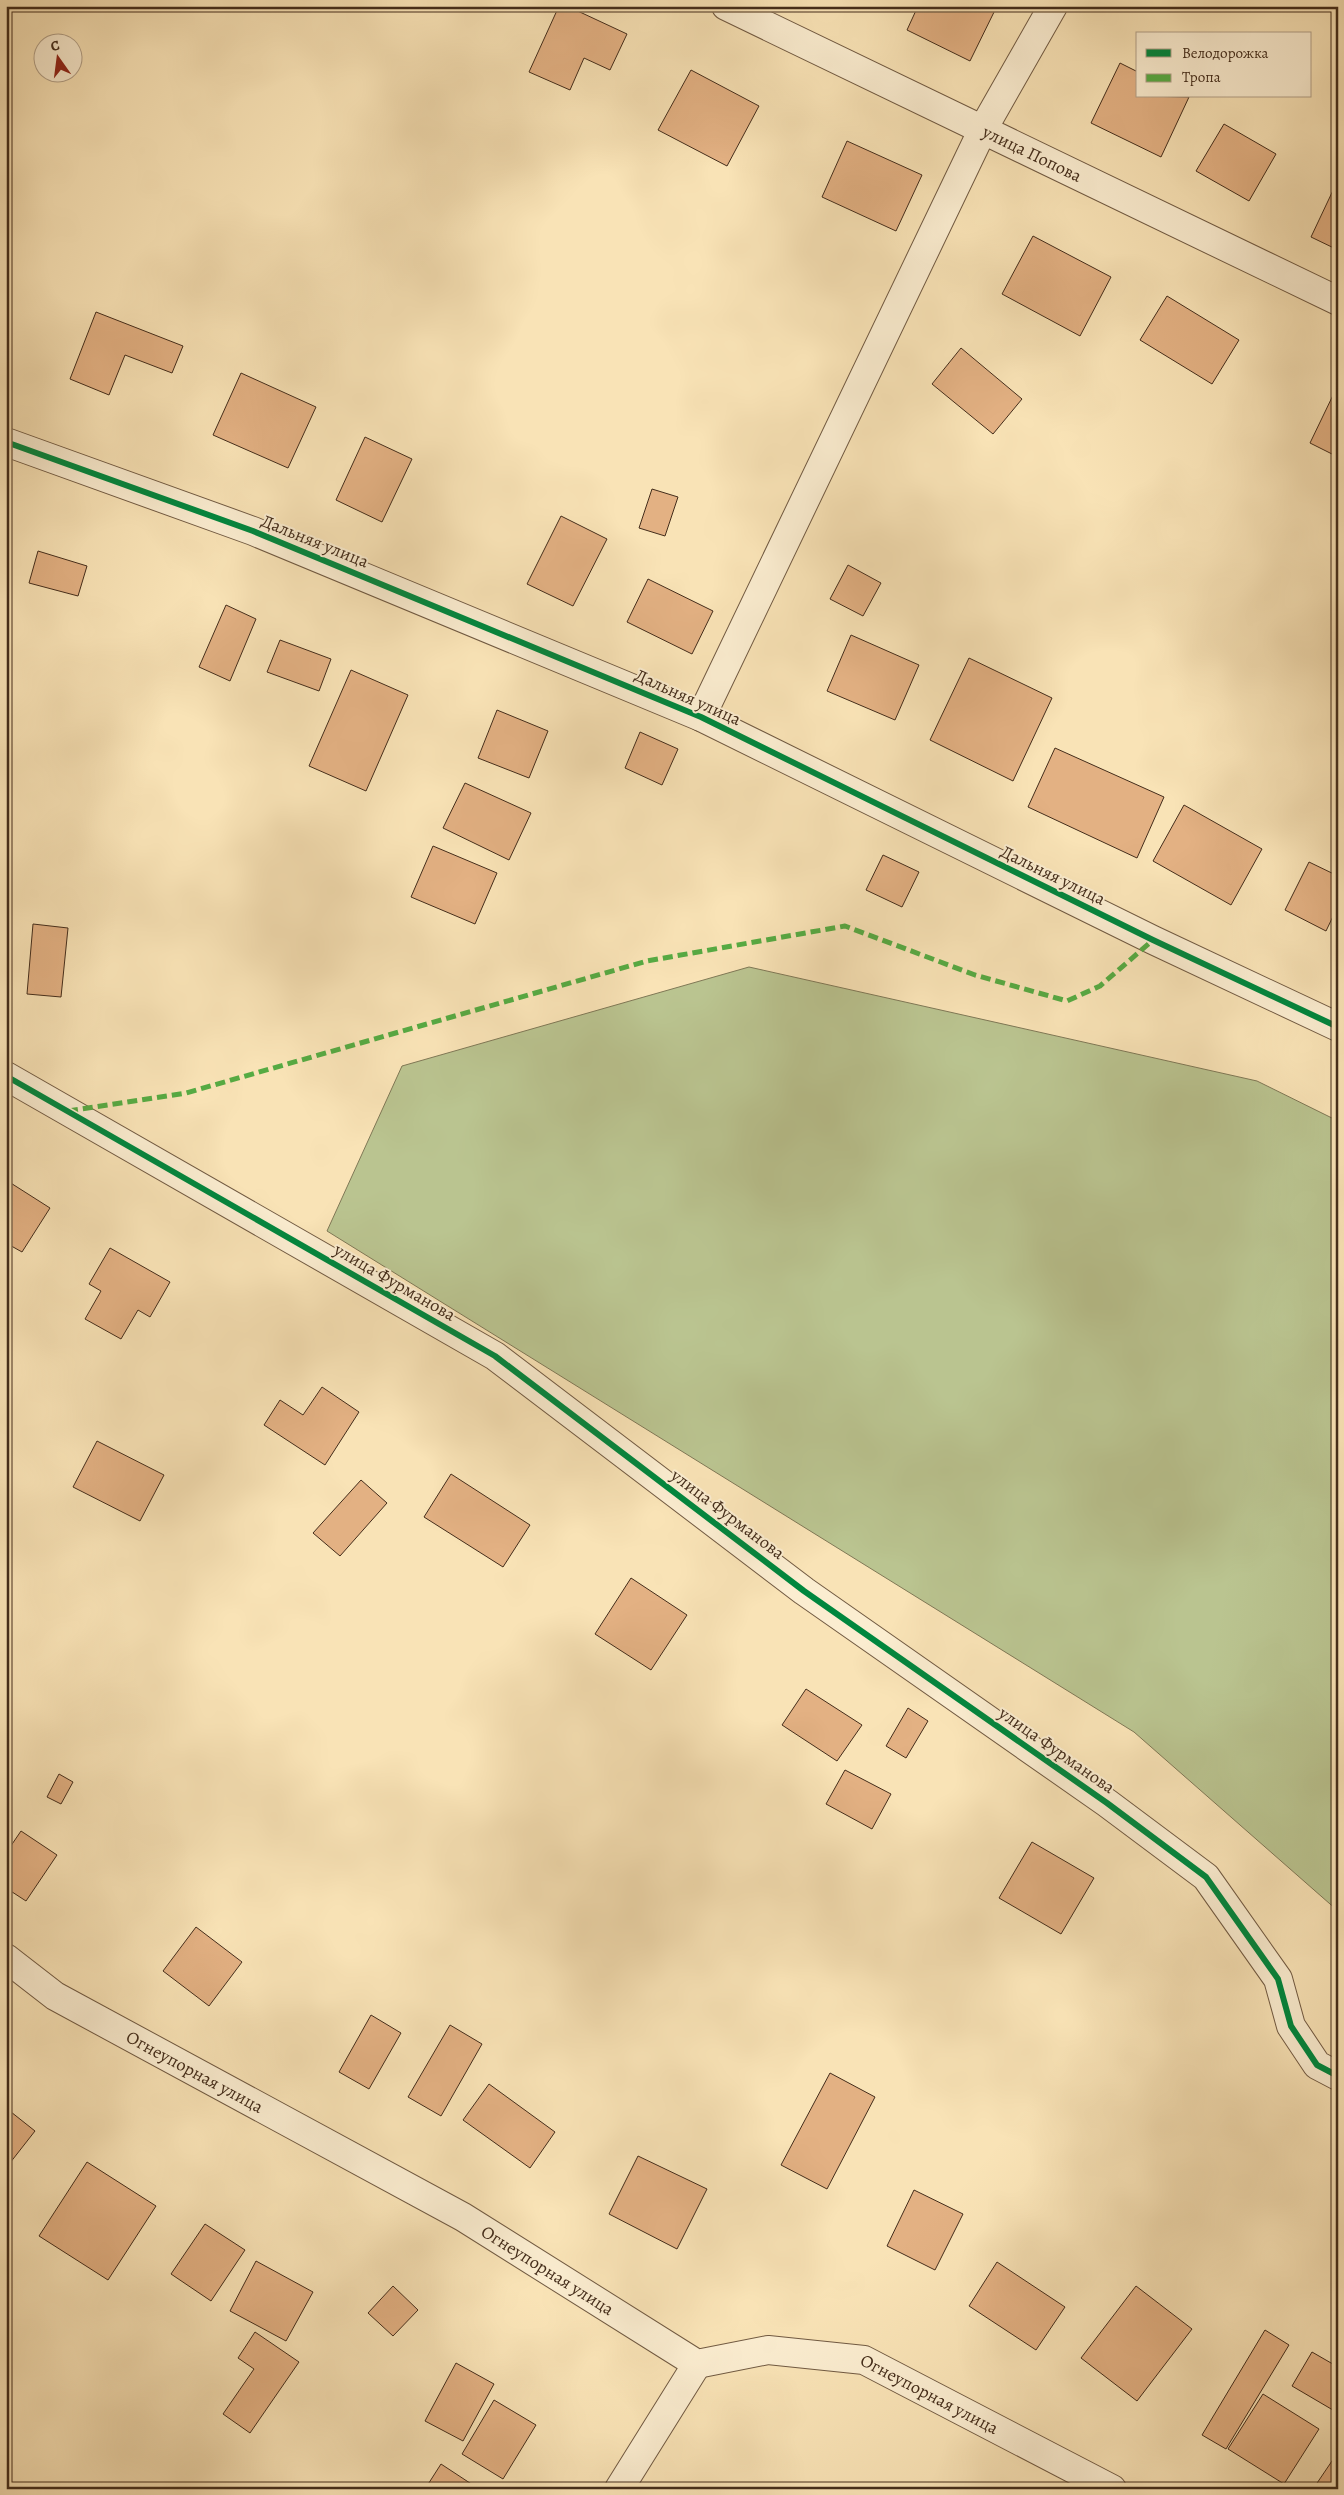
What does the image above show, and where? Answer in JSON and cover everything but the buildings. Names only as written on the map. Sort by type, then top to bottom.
[{"type":"street","name":"улица Попова","points":[[726,6],[1338,301]]},
{"type":"street","points":[[701,717],[983,129],[1053,6]]},
{"type":"street","name":"Дальняя улица","points":[[6,442],[253,531],[701,717],[1153,940],[1338,1027]]},
{"type":"street","name":"улица Фурманова","points":[[6,1076],[495,1356],[804,1591],[1107,1803],[1206,1877],[1278,1979],[1291,2026],[1316,2065],[1338,2076]]},
{"type":"street","name":"Огнеупорная улица","points":[[6,1958],[54,1996],[463,2217],[697,2364],[768,2350],[864,2360],[1112,2489]]},
{"type":"street","points":[[620,2489],[697,2364]]},
{"type":"green space","points":[[749,967],[1257,1081],[1338,1121],[1338,1911],[1134,1732],[327,1231],[402,1066]]},
{"type":"marked path","points":[[68,1111],[186,1093],[647,961],[845,926],[975,975],[1067,1001],[1100,986],[1153,940]]},
{"type":"cycle path","points":[[6,442],[253,531],[701,717],[1153,940],[1338,1027]]},
{"type":"cycle path","points":[[6,1076],[495,1356],[804,1591],[1107,1803],[1206,1877],[1278,1979],[1291,2026],[1317,2065],[1338,2076]]}]
